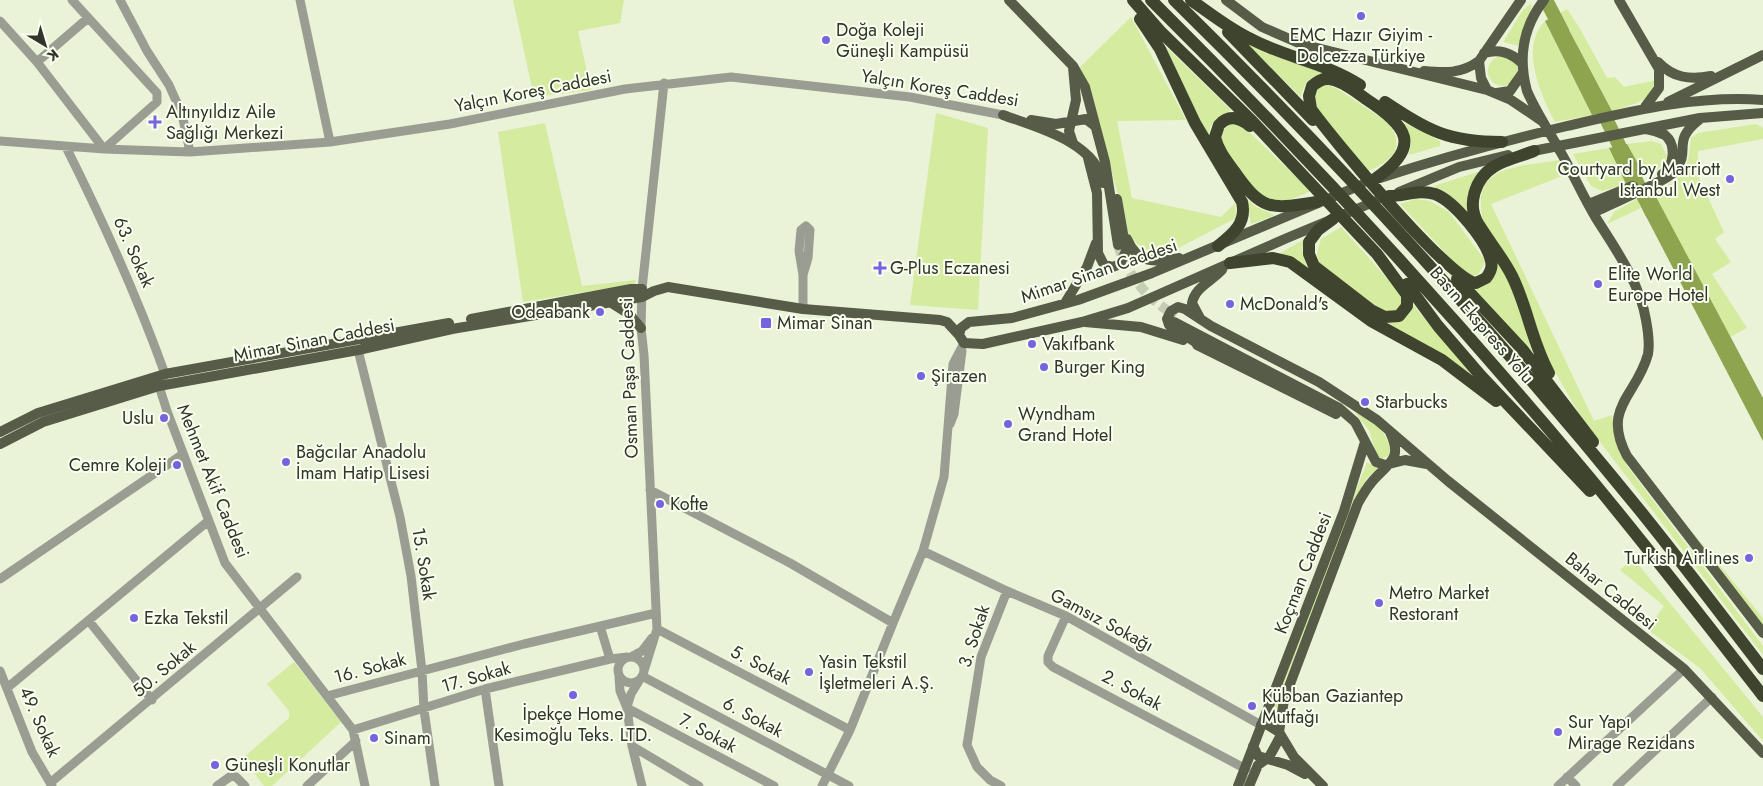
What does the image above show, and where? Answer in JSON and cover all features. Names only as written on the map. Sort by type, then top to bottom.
[{"type":"highway","points":[[1127,0],[1160,49],[1195,123],[1242,202],[1243,216],[1240,224],[1218,246]]},
{"type":"highway","points":[[1133,0],[1160,31],[1238,107],[1377,254],[1395,270],[1452,342],[1566,463],[1613,517],[1643,543]]},
{"type":"highway","name":"Basın Ekspress Yolu","points":[[1151,0],[1292,143],[1388,245],[1511,384],[1643,543],[1763,696]]},
{"type":"highway","name":"Basın Ekspress Yolu","points":[[1174,0],[1301,128],[1436,274],[1642,513],[1763,669]]},
{"type":"highway","points":[[1191,0],[1225,24],[1254,41],[1339,73],[1430,130],[1463,140],[1502,142]]},
{"type":"highway","points":[[1191,0],[1235,39],[1339,146],[1432,248],[1466,280],[1481,281],[1490,273],[1491,260],[1486,248],[1450,203],[1437,195],[1424,192],[1389,196]]},
{"type":"highway","points":[[1339,146],[1311,109],[1309,102],[1312,86],[1328,78],[1348,88],[1392,117],[1402,129],[1404,138],[1402,155],[1392,168],[1375,179]]},
{"type":"highway","points":[[1270,142],[1236,118],[1223,121],[1215,130],[1217,145],[1223,156],[1242,184],[1256,198],[1266,204],[1285,208],[1317,202]]},
{"type":"highway","points":[[1534,151],[1486,172],[1476,188],[1473,208],[1479,225],[1512,276],[1539,355],[1570,412]]},
{"type":"highway","points":[[1332,219],[1318,230],[1309,242],[1309,254],[1314,266],[1371,310],[1385,317],[1399,316],[1407,306],[1407,295],[1377,254]]},
{"type":"highway","points":[[1432,248],[1454,277],[1522,349],[1627,485],[1642,513]]},
{"type":"highway","points":[[1230,263],[1273,258],[1290,262],[1371,321],[1442,360],[1532,429]]},
{"type":"main road","points":[[1009,0],[1073,66],[1085,87],[1097,132],[1118,245]]},
{"type":"main road","points":[[1226,0],[1262,26],[1301,44],[1492,92],[1511,100],[1545,123]]},
{"type":"main road","points":[[1398,68],[1456,72],[1469,68],[1481,57],[1521,0]]},
{"type":"main road","points":[[1544,0],[1536,10],[1527,31],[1522,74],[1532,103],[1629,272],[1641,298],[1649,340],[1645,364],[1622,404],[1618,417],[1617,431],[1620,443],[1627,456],[1763,633]]},
{"type":"main road","points":[[1620,0],[1660,69],[1660,82],[1657,93],[1645,108]]},
{"type":"main road","points":[[1481,57],[1498,51],[1507,52],[1522,63]]},
{"type":"main road","points":[[1662,105],[1722,73],[1763,55]]},
{"type":"main road","points":[[1481,57],[1481,78],[1492,92]]},
{"type":"main road","points":[[1654,57],[1665,69],[1686,78],[1722,73]]},
{"type":"main road","points":[[1073,66],[1076,100],[1070,131],[1073,142]]},
{"type":"main road","points":[[1492,92],[1510,91],[1522,74]]},
{"type":"main road","points":[[1662,105],[1696,101],[1763,100]]},
{"type":"main road","name":"Mimar Sinan Caddesi","points":[[962,342],[962,328],[969,322],[1012,318],[1065,304],[1152,274],[1317,202],[1375,179],[1439,158],[1662,105]]},
{"type":"main road","points":[[642,293],[668,287],[803,308],[940,320],[951,325],[962,342],[983,344],[1082,322],[1128,308],[1332,219],[1459,167],[1642,128],[1700,118],[1762,114]]},
{"type":"main road","points":[[1003,115],[1073,142],[1088,158],[1102,177],[1117,258]]},
{"type":"main road","name":"Yalçın Koreş Caddesi","points":[[1003,115],[1056,124],[1086,119],[1097,132]]},
{"type":"main road","points":[[1591,208],[1675,171],[1680,162],[1683,135],[1686,129],[1700,118]]},
{"type":"main road","points":[[1642,128],[1665,136],[1672,147],[1670,166],[1663,176]]},
{"type":"main road","points":[[1088,158],[1097,192],[1100,258],[1104,265],[1113,267],[1120,264],[1126,251],[1124,232],[1109,158],[1097,132]]},
{"type":"main road","points":[[1124,232],[1129,245],[1144,259],[1153,262],[1195,256]]},
{"type":"main road","points":[[1065,304],[1087,267],[1098,240]]},
{"type":"main road","points":[[1202,321],[1192,303],[1195,295],[1201,287],[1230,263]]},
{"type":"main road","name":"Mimar Sinan Caddesi","points":[[0,432],[38,413],[165,374],[631,289],[642,293]]},
{"type":"main road","name":"Mimar Sinan Caddesi","points":[[0,444],[44,422],[159,386],[610,302],[642,293]]},
{"type":"main road","points":[[610,302],[629,314],[641,328]]},
{"type":"main road","points":[[1360,431],[1344,418],[1203,347],[1174,330],[1169,325],[1168,315],[1174,309],[1181,308],[1202,321],[1319,382],[1361,410],[1389,432],[1396,450],[1391,463]]},
{"type":"main road","points":[[1361,410],[1175,319],[1348,414],[1360,431],[1376,462],[1385,465],[1405,460],[1428,464]]},
{"type":"main road","points":[[1082,322],[1140,327],[1203,347]]},
{"type":"main road","name":"Bahar Caddesi","points":[[1389,432],[1684,669],[1763,753]]},
{"type":"main road","name":"Koçman Caddesi","points":[[1254,746],[1341,520],[1364,442]]},
{"type":"main road","name":"Koçman Caddesi","points":[[1267,760],[1279,735],[1284,700],[1358,504],[1371,483],[1391,463]]},
{"type":"main road","points":[[1261,725],[1266,724],[1279,735],[1299,763],[1321,784]]},
{"type":"main road","points":[[1254,746],[1258,756],[1298,769],[1321,784]]},
{"type":"main road","points":[[1238,786],[1254,746]]},
{"type":"main road","points":[[1249,786],[1258,765],[1267,760]]},
{"type":"street","points":[[0,21],[37,62],[104,149],[157,102],[157,94],[72,0]]},
{"type":"street","points":[[120,0],[182,114],[190,152]]},
{"type":"street","points":[[300,0],[330,142]]},
{"type":"street","points":[[37,62],[88,18]]},
{"type":"street","points":[[142,78],[157,66]]},
{"type":"street","name":"Yalçın Koreş Caddesi","points":[[0,141],[66,147],[190,152],[330,142],[450,124],[664,84],[731,77],[910,97],[1003,115]]},
{"type":"street","name":"Osman Paşa Caddesi","points":[[627,708],[631,694],[642,676],[656,629],[644,355],[641,328],[642,293],[664,84]]},
{"type":"street","name":"63. Sokak","points":[[66,147],[132,287],[165,374]]},
{"type":"street","points":[[803,275],[803,308]]},
{"type":"street","points":[[822,786],[850,730],[923,551],[944,477],[953,364],[962,342]]},
{"type":"street","name":"15. Sokak","points":[[358,350],[400,518],[411,576],[422,671],[424,710],[435,786]]},
{"type":"street","points":[[159,386],[165,374]]},
{"type":"street","name":"Mehmet Akif Caddesi","points":[[159,386],[207,522],[225,564],[353,730]]},
{"type":"street","points":[[0,579],[183,454]]},
{"type":"street","points":[[650,490],[790,563],[893,623]]},
{"type":"street","points":[[7,688],[207,522]]},
{"type":"street","name":"Gamsız Sokağı","points":[[923,551],[1007,591],[1066,616],[1261,725]]},
{"type":"street","name":"50. Sokak","points":[[51,784],[297,577]]},
{"type":"street","name":"3. Sokak","points":[[1001,786],[990,780],[977,767],[967,745],[981,657],[1007,591]]},
{"type":"street","name":"16. Sokak","points":[[327,696],[656,613]]},
{"type":"street","name":"2. Sokak","points":[[1066,616],[1048,656],[1048,662],[1053,667],[1246,769]]},
{"type":"street","points":[[89,621],[152,700]]},
{"type":"street","points":[[600,626],[610,659]]},
{"type":"street","points":[[618,675],[619,664],[642,651],[656,629]]},
{"type":"street","name":"5. Sokak","points":[[656,629],[850,730]]},
{"type":"street","points":[[597,662],[609,666],[627,683],[642,676],[640,661],[629,657]]},
{"type":"street","name":"17. Sokak","points":[[353,730],[424,710],[485,689],[610,659],[629,657]]},
{"type":"street","points":[[1558,786],[1684,669]]},
{"type":"street","name":"49. Sokak","points":[[0,671],[32,752],[51,784]]},
{"type":"street","name":"Osman Paşa Caddesi","points":[[618,675],[620,691],[627,708],[632,746],[642,786]]},
{"type":"street","name":"6. Sokak","points":[[642,676],[849,786]]},
{"type":"street","points":[[485,689],[499,786]]},
{"type":"street","points":[[1618,786],[1712,697]]},
{"type":"street","name":"7. Sokak","points":[[627,708],[774,786]]},
{"type":"street","points":[[353,730],[366,786]]},
{"type":"street","points":[[307,786],[356,741]]},
{"type":"street","points":[[632,746],[699,786]]},
{"type":"street","points":[[217,786],[231,776],[236,777],[246,786]]},
{"type":"street","points":[[1567,778],[1576,786]]},
{"type":"shaded area","points":[[513,0],[624,0],[620,23],[578,31],[591,90],[534,97]]},
{"type":"shaded area","points":[[1530,4],[1532,6],[1519,46],[1503,42],[1523,10]]},
{"type":"shaded area","points":[[1567,9],[1607,78],[1615,77],[1624,87],[1657,80],[1651,94],[1640,102],[1612,111],[1560,13]]},
{"type":"shaded area","points":[[1560,13],[1612,111],[1592,115],[1545,21]]},
{"type":"shaded area","points":[[1131,17],[1186,120],[1117,121],[1132,198],[1221,217],[1235,203],[1236,218],[1165,255],[1151,255],[1129,237],[1089,86],[1080,67]]},
{"type":"shaded area","points":[[1545,21],[1592,115],[1555,122],[1549,111],[1539,85],[1533,57],[1537,32]]},
{"type":"shaded area","points":[[1250,43],[1330,72],[1319,74],[1310,79],[1304,86],[1301,97],[1249,46]]},
{"type":"shaded area","points":[[1165,46],[1231,110],[1214,121],[1210,129],[1209,140]]},
{"type":"shaded area","points":[[1503,56],[1509,57],[1517,65],[1517,77],[1509,85],[1503,86],[1497,85],[1489,77],[1488,71],[1489,65],[1497,57]]},
{"type":"shaded area","points":[[1326,85],[1336,88],[1386,121],[1396,138],[1396,145],[1395,151],[1385,162],[1368,171],[1316,109],[1313,97],[1317,89]]},
{"type":"shaded area","points":[[936,113],[988,128],[978,310],[910,305]]},
{"type":"shaded area","points":[[545,123],[582,286],[636,280],[635,284],[523,302],[498,132]]},
{"type":"shaded area","points":[[1405,123],[1440,141],[1440,146],[1409,155],[1411,142]]},
{"type":"shaded area","points":[[1230,124],[1236,124],[1247,130],[1311,191],[1282,201],[1267,198],[1258,193],[1243,178],[1221,140],[1224,129]]},
{"type":"shaded area","points":[[1756,124],[1763,128],[1763,139],[1698,151],[1697,174],[1724,232],[1715,239],[1731,262],[1712,274],[1747,328],[1730,337],[1654,193],[1679,178],[1686,166],[1691,138],[1698,133]]},
{"type":"shaded area","points":[[1652,141],[1661,144],[1667,156],[1663,166],[1645,176],[1627,144]]},
{"type":"shaded area","points":[[1627,144],[1645,176],[1626,184],[1609,148]]},
{"type":"shaded area","points":[[1609,148],[1626,184],[1602,191],[1591,186],[1573,154]]},
{"type":"shaded area","points":[[1559,160],[1565,175],[1491,204],[1594,421],[1612,415],[1616,443],[1627,466],[1763,646],[1763,655],[1581,417],[1543,351],[1484,224],[1481,204],[1483,190],[1489,179],[1499,172],[1512,168]]},
{"type":"shaded area","points":[[1478,172],[1470,186],[1467,212],[1444,191],[1433,186]]},
{"type":"shaded area","points":[[1654,193],[1763,398],[1763,441],[1637,199]]},
{"type":"shaded area","points":[[1247,199],[1256,207],[1275,215],[1251,224]]},
{"type":"shaded area","points":[[1416,199],[1430,201],[1449,212],[1484,259],[1484,264],[1478,275],[1467,276],[1400,204]]},
{"type":"shaded area","points":[[1637,199],[1641,208],[1607,224],[1614,212]]},
{"type":"shaded area","points":[[1341,227],[1401,294],[1401,304],[1397,310],[1383,312],[1319,264],[1317,253],[1321,239]]},
{"type":"shaded area","points":[[1306,238],[1302,248],[1307,269],[1279,254]]},
{"type":"shaded area","points":[[1497,260],[1515,293],[1532,352],[1473,289]]},
{"type":"shaded area","points":[[1413,304],[1474,377],[1385,324],[1401,321]]},
{"type":"shaded area","points":[[1355,413],[1362,415],[1379,427],[1389,445],[1391,452],[1388,456],[1381,459],[1377,457],[1369,430]]},
{"type":"shaded area","points":[[1367,462],[1379,469],[1367,478],[1360,490],[1280,694],[1275,721],[1269,719]]},
{"type":"shaded area","points":[[1690,529],[1763,618],[1763,627]]},
{"type":"shaded area","points":[[1633,558],[1763,717],[1763,741],[1700,668],[1647,629],[1664,606],[1620,570]]},
{"type":"shaded area","points":[[294,662],[341,722],[272,786],[264,786],[243,758],[289,718],[289,711],[267,684]]},
{"type":"waterway","points":[[1546,0],[1562,31]]},
{"type":"waterway","points":[[1600,106],[1652,213]]},
{"type":"tunnel","points":[[1118,245],[1127,267],[1140,286],[1148,295],[1176,316]]},
{"type":"place","name":"EMC Hazır Giyim - Dolcezza Türkiye","points":[[1361,16]]},
{"type":"place","name":"Doğa Koleji Güneşli Kampüsü","points":[[826,40]]},
{"type":"place","name":"Altınyıldız Aile Sağlığı Merkezi","points":[[155,122]]},
{"type":"place","name":"Courtyard by Marriott Istanbul West","points":[[1730,179]]},
{"type":"place","name":"G-Plus Eczanesi","points":[[880,268]]},
{"type":"place","name":"Elite World Europe Hotel","points":[[1598,284]]},
{"type":"place","name":"McDonald's","points":[[1230,304]]},
{"type":"place","name":"Odeabank","points":[[600,312]]},
{"type":"place","name":"Mimar Sinan","points":[[766,323]]},
{"type":"place","name":"Vakıfbank","points":[[1032,344]]},
{"type":"place","name":"Burger King","points":[[1044,367]]},
{"type":"place","name":"Şirazen","points":[[921,376]]},
{"type":"place","name":"Starbucks","points":[[1365,402]]},
{"type":"place","name":"Uslu","points":[[164,418]]},
{"type":"place","name":"Wyndham Grand Hotel","points":[[1008,424]]},
{"type":"place","name":"Bağcılar Anadolu İmam Hatip Lisesi","points":[[286,462]]},
{"type":"place","name":"Cemre Koleji","points":[[177,465]]},
{"type":"place","name":"Kofte","points":[[660,504]]},
{"type":"place","name":"Turkish Airlines","points":[[1749,558]]},
{"type":"place","name":"Metro Market Restorant","points":[[1379,603]]},
{"type":"place","name":"Ezka Tekstil","points":[[134,618]]},
{"type":"place","name":"Yasin Tekstil İşletmeleri A.Ş.","points":[[809,672]]},
{"type":"place","name":"İpekçe Home Kesimoğlu Teks. LTD.","points":[[573,695]]},
{"type":"place","name":"Kübban Gaziantep Mutfağı","points":[[1252,706]]},
{"type":"place","name":"Sur Yapı Mirage Rezidans","points":[[1558,732]]},
{"type":"place","name":"Sinam","points":[[374,738]]},
{"type":"place","name":"Güneşli Konutlar","points":[[215,765]]}]
